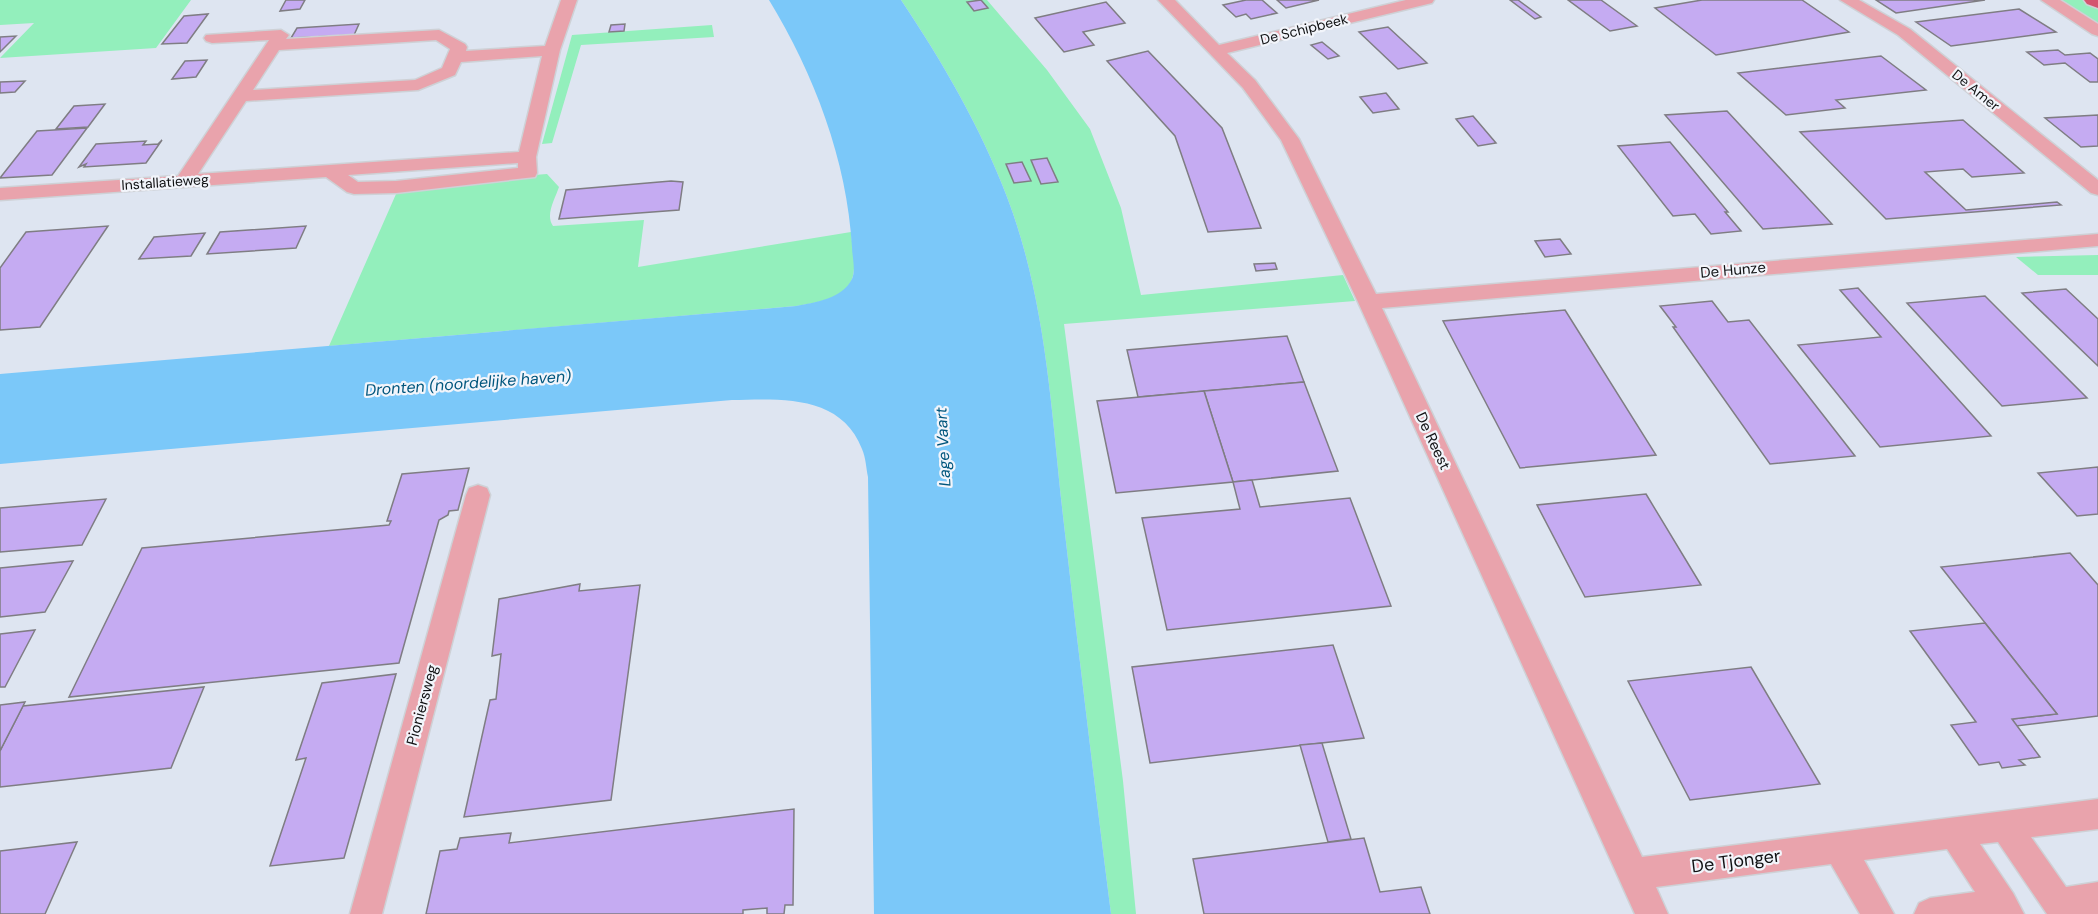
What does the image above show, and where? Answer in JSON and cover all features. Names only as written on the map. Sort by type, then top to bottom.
[{"type":"main road","points":[[2094,0],[2098,2]]},
{"type":"street","name":"Installatieweg","points":[[0,194],[329,170],[354,188],[396,187],[528,173],[527,157],[552,50],[569,0]]},
{"type":"street","name":"De Reest","points":[[1166,0],[1218,50],[1249,84],[1290,139],[1369,302],[1652,914]]},
{"type":"street","name":"De Schipbeek","points":[[1218,50],[1426,0]]},
{"type":"street","name":"De Amer","points":[[1848,0],[1904,32],[2098,189]]},
{"type":"street","points":[[2049,0],[2098,31]]},
{"type":"street","points":[[184,180],[282,35],[212,38]]},
{"type":"street","points":[[239,96],[418,85],[449,71],[459,47],[439,35],[276,45]]},
{"type":"street","points":[[455,57],[552,50]]},
{"type":"street","name":"De Hunze","points":[[1369,302],[2098,240]]},
{"type":"street","name":"Pioniersweg","points":[[366,914],[478,495]]},
{"type":"street","name":"De Tjonger","points":[[1634,874],[2098,814]]},
{"type":"street","points":[[2005,826],[2062,909],[2098,898]]},
{"type":"street","points":[[1930,914],[2005,909],[1955,833]]},
{"type":"street","points":[[1839,848],[1878,914]]},
{"type":"shaded area","points":[[0,0],[2098,0],[2098,914],[0,914]]},
{"type":"green space","points":[[0,0],[191,0],[156,48],[0,58],[34,23],[0,25]]},
{"type":"green space","points":[[901,0],[987,0],[1047,70],[1090,129],[1121,208],[1141,295],[1343,275],[1355,301],[1064,324],[1123,781],[1136,914],[1111,914],[1074,616],[1045,355],[1031,275],[1007,197],[973,120],[946,71]]},
{"type":"green space","points":[[2053,0],[2084,0],[2098,9],[2098,28]]},
{"type":"green space","points":[[712,25],[714,37],[581,45],[552,143],[542,144],[572,35]]},
{"type":"green space","points":[[547,174],[559,187],[550,212],[553,226],[644,220],[638,267],[851,232],[853,276],[850,284],[838,295],[796,306],[329,346],[400,185]]},
{"type":"green space","points":[[2098,255],[2098,275],[2038,275],[2016,257]]},
{"type":"water","points":[[769,0],[901,0],[960,96],[997,171],[1007,197],[1031,275],[1045,355],[1074,616],[1111,914],[874,914],[868,477],[863,452],[852,431],[840,418],[824,409],[789,401],[732,400],[0,464],[0,374],[796,306],[820,301],[842,291],[852,279],[854,263],[849,214],[835,150],[814,88]]},
{"type":"building","points":[[286,0],[305,0],[300,9],[280,11]]},
{"type":"building","points":[[981,0],[988,8],[974,11],[967,2]]},
{"type":"building","points":[[1246,0],[1262,0],[1277,13],[1251,19],[1246,14],[1236,17],[1223,5]]},
{"type":"building","points":[[1277,0],[1319,0],[1286,8]]},
{"type":"building","points":[[1510,0],[1518,0],[1541,17],[1535,19]]},
{"type":"building","points":[[1568,0],[1601,0],[1637,26],[1610,31]]},
{"type":"building","points":[[1702,0],[1802,0],[1849,32],[1716,55],[1655,8]]},
{"type":"building","points":[[1876,0],[1985,0],[1896,13]]},
{"type":"building","points":[[1106,2],[1125,23],[1083,32],[1094,45],[1064,52],[1035,18]]},
{"type":"building","points":[[2019,9],[2056,32],[1951,46],[1916,22]]},
{"type":"building","points":[[208,14],[187,43],[162,44],[184,16]]},
{"type":"building","points":[[359,24],[354,35],[291,38],[297,28]]},
{"type":"building","points":[[625,24],[624,31],[609,32],[611,25]]},
{"type":"building","points":[[1388,27],[1427,63],[1398,69],[1359,32]]},
{"type":"building","points":[[16,36],[0,52],[0,37]]},
{"type":"building","points":[[1322,42],[1339,56],[1328,59],[1311,45]]},
{"type":"building","points":[[2058,50],[2065,55],[2090,53],[2098,59],[2098,82],[2090,82],[2065,63],[2044,65],[2027,52]]},
{"type":"building","points":[[1148,51],[1222,128],[1261,228],[1208,232],[1175,136],[1107,61]]},
{"type":"building","points":[[1881,56],[1926,90],[1836,100],[1845,108],[1786,115],[1738,73]]},
{"type":"building","points":[[207,60],[196,77],[172,79],[185,61]]},
{"type":"building","points":[[25,81],[15,92],[0,93],[0,82]]},
{"type":"building","points":[[1386,93],[1399,109],[1373,113],[1360,97]]},
{"type":"building","points":[[105,104],[88,127],[56,129],[74,106]]},
{"type":"building","points":[[1727,111],[1832,224],[1763,229],[1665,115]]},
{"type":"building","points":[[2098,115],[2098,146],[2081,147],[2045,118]]},
{"type":"building","points":[[1473,116],[1496,143],[1478,146],[1456,119]]},
{"type":"building","points":[[1963,120],[2024,173],[1972,177],[1963,169],[1925,172],[1966,210],[2057,202],[2061,205],[1886,219],[1800,132]]},
{"type":"building","points":[[87,128],[52,175],[0,178],[37,131]]},
{"type":"building","points":[[162,140],[146,163],[84,167],[86,164],[79,167],[96,144],[146,141],[143,145],[158,144]]},
{"type":"building","points":[[1670,142],[1741,231],[1711,234],[1695,214],[1673,216],[1618,146]]},
{"type":"building","points":[[1047,158],[1058,182],[1041,184],[1031,160]]},
{"type":"building","points":[[1022,162],[1031,181],[1014,183],[1006,164]]},
{"type":"building","points":[[671,181],[683,182],[679,210],[559,219],[566,190]]},
{"type":"building","points":[[108,226],[40,327],[0,330],[0,268],[26,232]]},
{"type":"building","points":[[306,226],[296,248],[207,254],[220,232]]},
{"type":"building","points":[[205,233],[191,256],[139,259],[154,237]]},
{"type":"building","points":[[1560,239],[1571,254],[1545,257],[1535,241]]},
{"type":"building","points":[[1275,263],[1277,269],[1256,271],[1254,264]]},
{"type":"building","points":[[1858,288],[1991,436],[1880,447],[1798,345],[1881,337],[1840,290]]},
{"type":"building","points":[[2066,289],[2098,319],[2098,366],[2022,293]]},
{"type":"building","points":[[1985,296],[2087,398],[2002,406],[1907,303]]},
{"type":"building","points":[[1712,301],[1728,322],[1749,320],[1855,456],[1770,464],[1660,306]]},
{"type":"building","points":[[1565,310],[1656,455],[1520,468],[1443,321]]},
{"type":"building","points":[[1287,336],[1304,382],[1138,397],[1127,350]]},
{"type":"building","points":[[1304,382],[1338,471],[1233,482],[1204,391]]},
{"type":"building","points":[[1204,391],[1233,482],[1116,493],[1097,401]]},
{"type":"building","points":[[2098,467],[2098,514],[2077,516],[2038,473]]},
{"type":"building","points":[[469,468],[458,510],[449,511],[448,515],[439,520],[399,663],[69,697],[142,548],[389,525],[391,521],[387,521],[402,474]]},
{"type":"building","points":[[1252,480],[1260,507],[1350,498],[1391,606],[1167,630],[1142,518],[1240,509],[1233,482]]},
{"type":"building","points":[[1646,494],[1701,585],[1585,597],[1537,505]]},
{"type":"building","points":[[106,499],[82,545],[0,552],[0,508]]},
{"type":"building","points":[[2070,553],[2098,585],[2098,716],[2016,726],[2012,719],[2057,714],[1941,567]]},
{"type":"building","points":[[73,561],[45,612],[0,617],[0,568]]},
{"type":"building","points":[[580,584],[579,591],[640,585],[611,800],[464,817],[490,700],[496,699],[501,654],[492,656],[499,599]]},
{"type":"building","points":[[1985,623],[2057,714],[2012,719],[2040,757],[2019,760],[2025,765],[2002,768],[1999,762],[1979,765],[1951,725],[1976,722],[1910,631]]},
{"type":"building","points":[[35,630],[5,687],[0,687],[0,634]]},
{"type":"building","points":[[1333,645],[1364,738],[1150,763],[1132,667]]},
{"type":"building","points":[[1751,667],[1820,784],[1690,800],[1628,681]]},
{"type":"building","points":[[396,674],[344,858],[270,866],[306,758],[296,760],[322,683]]},
{"type":"building","points":[[204,687],[171,768],[0,787],[0,751],[23,706]]},
{"type":"building","points":[[25,702],[23,706],[0,751],[0,705]]},
{"type":"building","points":[[1322,743],[1351,839],[1328,842],[1300,745]]},
{"type":"building","points":[[794,809],[793,905],[785,905],[784,914],[767,914],[767,908],[743,910],[743,914],[426,914],[440,851],[457,849],[460,838],[511,833],[509,843]]},
{"type":"building","points":[[1364,838],[1380,892],[1421,887],[1430,914],[1204,914],[1193,859]]},
{"type":"building","points":[[77,842],[45,914],[0,914],[0,851]]},
{"type":"water label","name":"Dronten (noordelijke haven)","points":[[468,383]]},
{"type":"water label","name":"Lage Vaart","points":[[943,447]]}]
